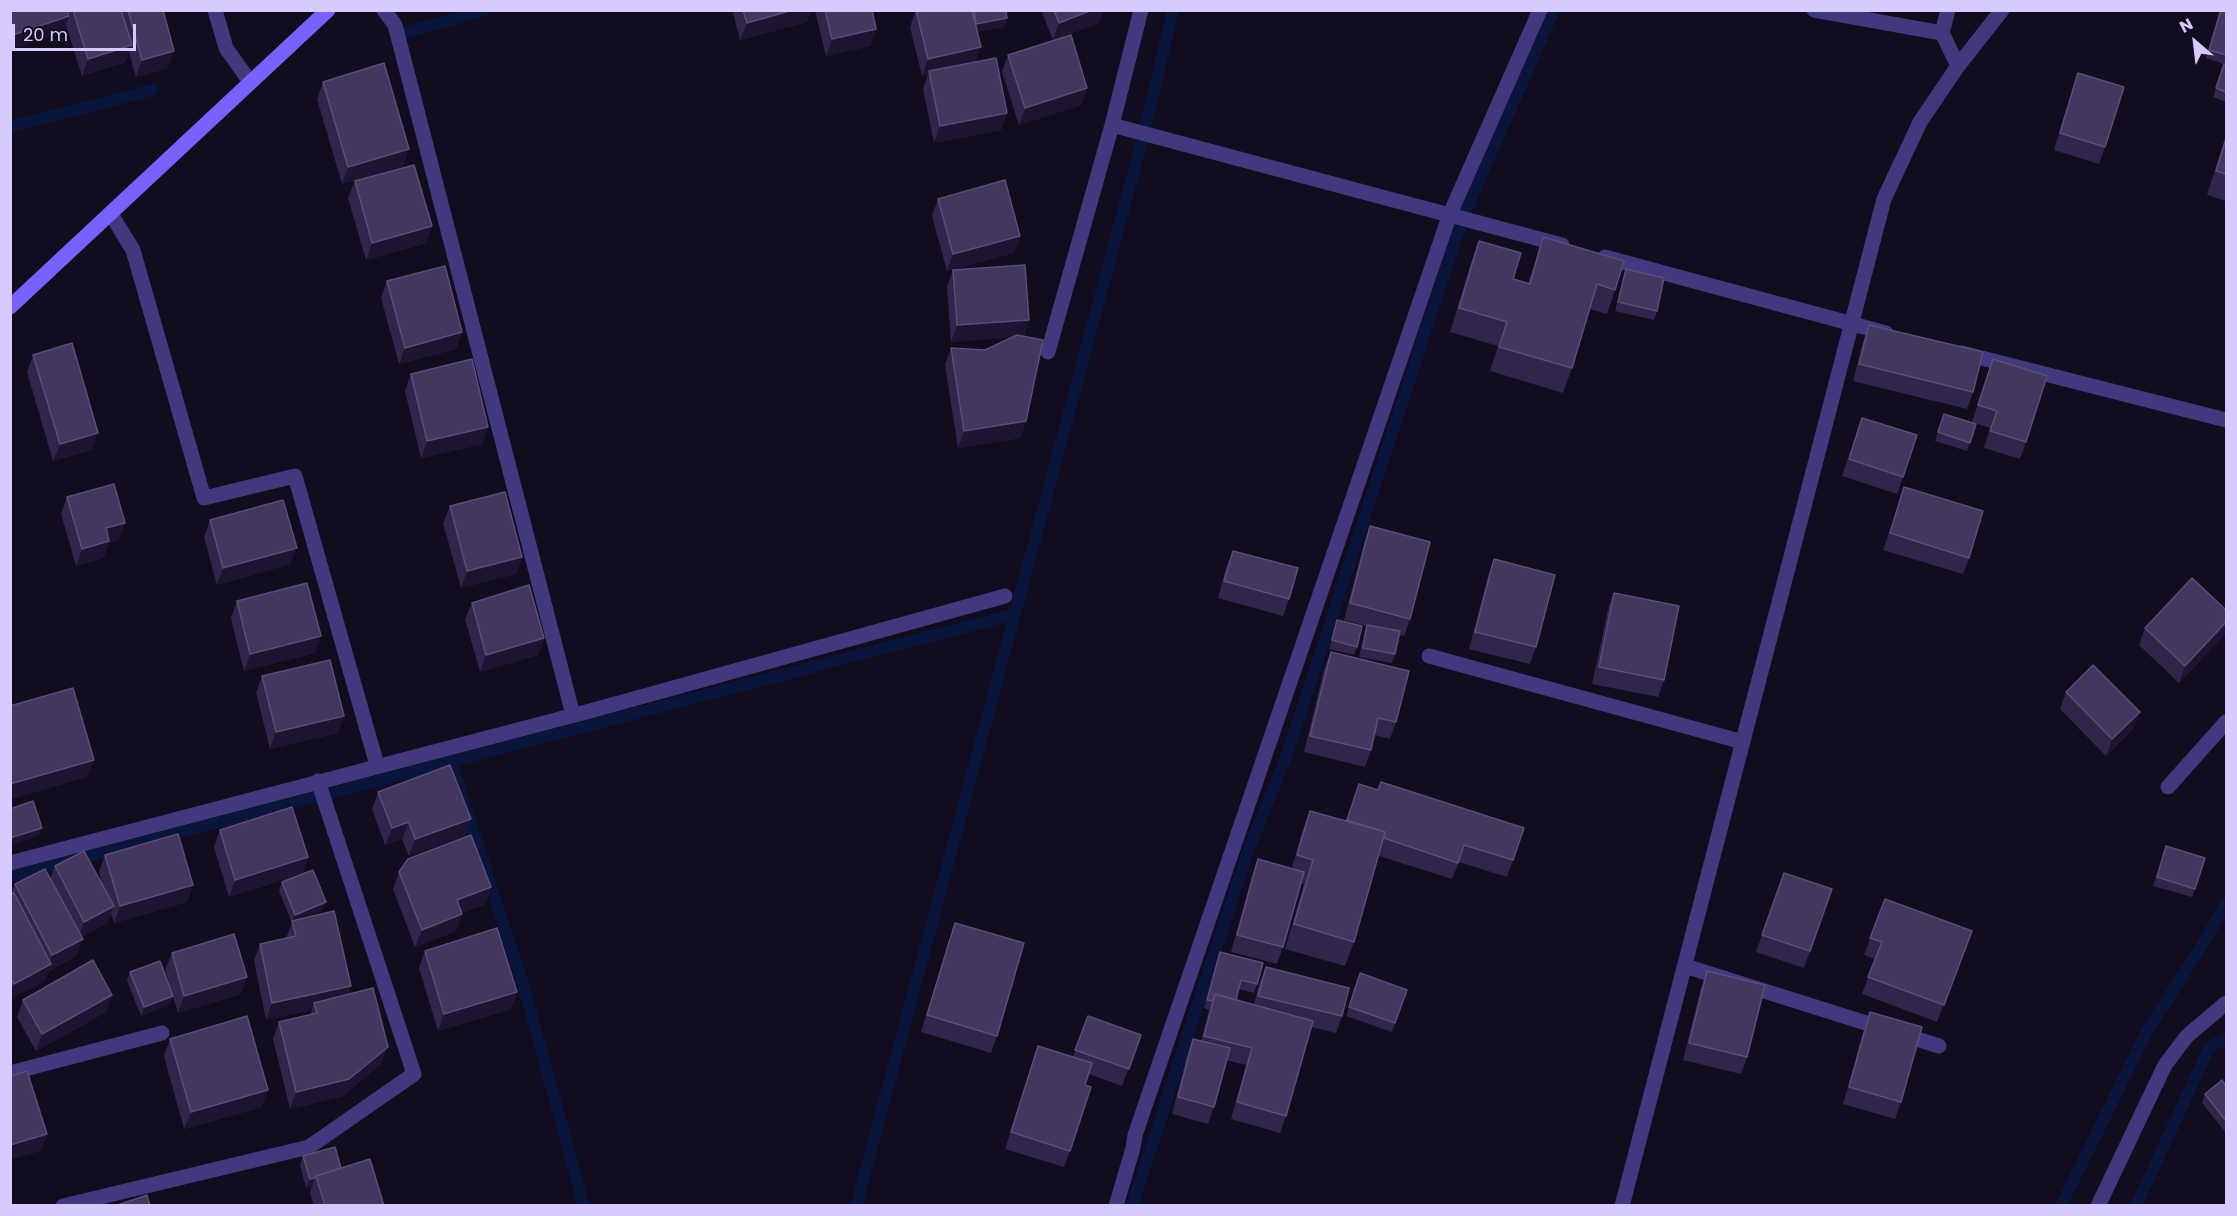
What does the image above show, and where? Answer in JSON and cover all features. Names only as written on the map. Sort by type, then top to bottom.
[{"type":"street","points":[[215,10],[226,48],[250,82]]},
{"type":"street","points":[[10,306],[328,10]]},
{"type":"street","points":[[384,10],[395,25],[573,715]]},
{"type":"street","points":[[1048,352],[1112,126],[1141,10]]},
{"type":"street","points":[[1116,1206],[1135,1135],[1460,217],[1540,10]]},
{"type":"street","points":[[1814,10],[1942,33]]},
{"type":"street","points":[[1948,10],[1942,33],[1958,66]]},
{"type":"street","points":[[1622,1206],[1884,199],[1920,122],[1958,66],[2002,10]]},
{"type":"street","points":[[1112,126],[1460,217],[1897,336]]},
{"type":"street","points":[[111,214],[133,250],[204,498],[296,476],[376,765]]},
{"type":"street","points":[[1943,348],[2226,420]]},
{"type":"street","points":[[10,863],[573,715],[1005,596]]},
{"type":"street","points":[[1429,656],[1743,742]]},
{"type":"street","points":[[2168,787],[2226,722]]},
{"type":"street","points":[[63,1206],[309,1147],[414,1074],[318,782]]},
{"type":"street","points":[[1685,966],[1939,1046]]},
{"type":"street","points":[[2098,1206],[2165,1065],[2187,1035],[2226,1003]]},
{"type":"street","points":[[10,1073],[162,1033]]},
{"type":"building","points":[[10,10],[67,10],[69,16],[10,36]]},
{"type":"building","points":[[73,10],[121,10],[132,45],[88,59]]},
{"type":"building","points":[[128,10],[163,10],[174,51],[142,60]]},
{"type":"building","points":[[743,10],[793,10],[747,23]]},
{"type":"building","points":[[825,10],[872,10],[876,29],[832,39]]},
{"type":"building","points":[[916,10],[972,10],[981,47],[928,59]]},
{"type":"building","points":[[974,10],[1006,10],[1007,18],[976,24]]},
{"type":"building","points":[[1054,10],[1092,10],[1059,23]]},
{"type":"building","points":[[2221,10],[2226,10],[2226,55],[2209,50]]},
{"type":"building","points":[[1071,35],[1087,88],[1025,108],[1008,55]]},
{"type":"building","points":[[996,58],[1007,113],[940,126],[929,71]]},
{"type":"building","points":[[384,63],[409,149],[348,167],[323,82]]},
{"type":"building","points":[[2224,64],[2226,65],[2226,92],[2216,88]]},
{"type":"building","points":[[2078,73],[2124,87],[2105,147],[2060,133]]},
{"type":"building","points":[[2226,139],[2226,174],[2216,171]]},
{"type":"building","points":[[414,165],[432,226],[372,243],[355,181]]},
{"type":"building","points":[[1005,180],[1020,236],[953,254],[938,199]]},
{"type":"building","points":[[1543,237],[1624,261],[1615,290],[1597,284],[1572,368],[1499,347],[1507,322],[1459,308],[1479,241],[1521,253],[1513,279],[1530,284]]},
{"type":"building","points":[[1025,265],[1029,320],[957,325],[953,270]]},
{"type":"building","points":[[445,266],[462,332],[405,348],[387,281]]},
{"type":"building","points":[[1626,269],[1664,278],[1657,311],[1618,302]]},
{"type":"building","points":[[1869,325],[1983,352],[1973,392],[1859,364]]},
{"type":"building","points":[[1017,335],[1043,340],[1026,421],[964,431],[951,348],[985,350]]},
{"type":"building","points":[[72,343],[98,433],[60,444],[33,355]]},
{"type":"building","points":[[472,359],[488,427],[427,441],[411,374]]},
{"type":"building","points":[[1993,359],[2047,376],[2026,442],[1990,431],[1997,411],[1978,405]]},
{"type":"building","points":[[1944,414],[1976,424],[1970,443],[1938,432]]},
{"type":"building","points":[[1862,418],[1917,435],[1903,477],[1849,459]]},
{"type":"building","points":[[114,484],[125,523],[106,528],[109,541],[82,549],[67,497]]},
{"type":"building","points":[[1904,487],[1983,511],[1969,558],[1890,533]]},
{"type":"building","points":[[505,492],[522,557],[467,571],[450,506]]},
{"type":"building","points":[[283,500],[297,548],[223,568],[210,520]]},
{"type":"building","points":[[1370,526],[1430,542],[1410,619],[1350,603]]},
{"type":"building","points":[[1233,551],[1298,568],[1289,599],[1224,581]]},
{"type":"building","points":[[1494,559],[1555,575],[1536,647],[1475,632]]},
{"type":"building","points":[[2192,578],[2226,610],[2226,622],[2185,666],[2145,628]]},
{"type":"building","points":[[307,583],[321,636],[250,654],[237,601]]},
{"type":"building","points":[[529,585],[544,638],[486,655],[472,603]]},
{"type":"building","points":[[1614,593],[1679,606],[1664,680],[1599,667]]},
{"type":"building","points":[[1337,620],[1362,626],[1357,647],[1332,640]]},
{"type":"building","points":[[1367,625],[1400,631],[1395,654],[1363,648]]},
{"type":"building","points":[[1331,652],[1409,671],[1396,722],[1378,718],[1371,750],[1310,736]]},
{"type":"building","points":[[330,660],[344,716],[276,732],[262,676]]},
{"type":"building","points":[[2093,665],[2140,712],[2112,739],[2066,692]]},
{"type":"building","points":[[73,688],[94,760],[10,784],[10,706]]},
{"type":"building","points":[[450,765],[471,819],[415,839],[409,822],[392,828],[378,792]]},
{"type":"building","points":[[1381,782],[1524,828],[1513,860],[1464,845],[1458,863],[1384,838],[1385,832],[1347,820],[1359,784],[1378,790]]},
{"type":"building","points":[[33,801],[42,828],[10,838],[10,809]]},
{"type":"building","points":[[292,807],[308,857],[235,880],[220,830]]},
{"type":"building","points":[[1310,811],[1385,832],[1354,942],[1294,924],[1313,860],[1297,855]]},
{"type":"building","points":[[178,834],[193,885],[120,906],[105,855]]},
{"type":"building","points":[[471,835],[491,887],[457,900],[462,914],[422,930],[399,872],[408,859]]},
{"type":"building","points":[[2166,846],[2205,858],[2195,889],[2157,877]]},
{"type":"building","points":[[84,851],[114,906],[84,922],[55,866]]},
{"type":"building","points":[[1258,859],[1304,872],[1283,947],[1237,935]]},
{"type":"building","points":[[45,869],[83,939],[52,955],[15,884]]},
{"type":"building","points":[[313,870],[326,902],[295,915],[282,882]]},
{"type":"building","points":[[1784,873],[1832,889],[1810,951],[1762,935]]},
{"type":"building","points":[[14,893],[51,964],[14,984],[10,978],[10,895]]},
{"type":"building","points":[[1885,899],[1972,931],[1944,1005],[1868,977],[1882,942],[1870,938]]},
{"type":"building","points":[[334,911],[351,986],[272,1003],[260,944],[296,936],[292,921]]},
{"type":"building","points":[[955,923],[1024,943],[997,1036],[927,1015]]},
{"type":"building","points":[[497,928],[517,992],[444,1014],[425,951]]},
{"type":"building","points":[[234,934],[247,977],[184,996],[172,953]]},
{"type":"building","points":[[1220,952],[1263,963],[1257,984],[1241,980],[1236,1000],[1215,994],[1213,1001],[1207,1000]]},
{"type":"building","points":[[93,960],[112,995],[42,1034],[23,1000]]},
{"type":"building","points":[[160,961],[173,996],[144,1007],[130,972]]},
{"type":"building","points":[[1266,967],[1349,988],[1342,1016],[1258,996]]},
{"type":"building","points":[[1707,971],[1765,985],[1747,1057],[1689,1043]]},
{"type":"building","points":[[1360,973],[1407,990],[1395,1023],[1349,1007]]},
{"type":"building","points":[[373,988],[388,1047],[349,1079],[296,1092],[279,1022],[317,1013],[314,1003]]},
{"type":"building","points":[[1215,994],[1313,1021],[1286,1116],[1237,1102],[1252,1048],[1204,1036]]},
{"type":"building","points":[[1870,1012],[1922,1027],[1901,1102],[1849,1087]]},
{"type":"building","points":[[247,1016],[268,1090],[191,1112],[170,1039]]},
{"type":"building","points":[[1088,1016],[1141,1035],[1129,1069],[1075,1050]]},
{"type":"building","points":[[1193,1039],[1230,1048],[1214,1107],[1178,1097]]},
{"type":"building","points":[[1038,1046],[1092,1063],[1085,1085],[1091,1087],[1070,1151],[1011,1132]]},
{"type":"building","points":[[27,1071],[47,1134],[10,1145],[10,1076]]},
{"type":"building","points":[[2222,1080],[2226,1086],[2226,1121],[2205,1094]]},
{"type":"building","points":[[335,1147],[341,1168],[310,1179],[303,1156]]},
{"type":"building","points":[[370,1159],[384,1206],[325,1206],[316,1176]]},
{"type":"building","points":[[147,1195],[150,1206],[115,1206]]},
{"type":"waterway","points":[[398,35],[485,10]]},
{"type":"waterway","points":[[856,1206],[1144,133],[1173,10]]},
{"type":"waterway","points":[[1132,1206],[1248,851],[1288,752],[1454,244],[1471,199],[1554,10]]},
{"type":"waterway","points":[[10,127],[152,90]]},
{"type":"waterway","points":[[10,877],[1015,614]]},
{"type":"waterway","points":[[451,762],[525,991],[584,1206]]},
{"type":"waterway","points":[[2061,1206],[2147,1031],[2203,944],[2226,903]]},
{"type":"waterway","points":[[2136,1206],[2209,1048],[2226,1038]]}]
